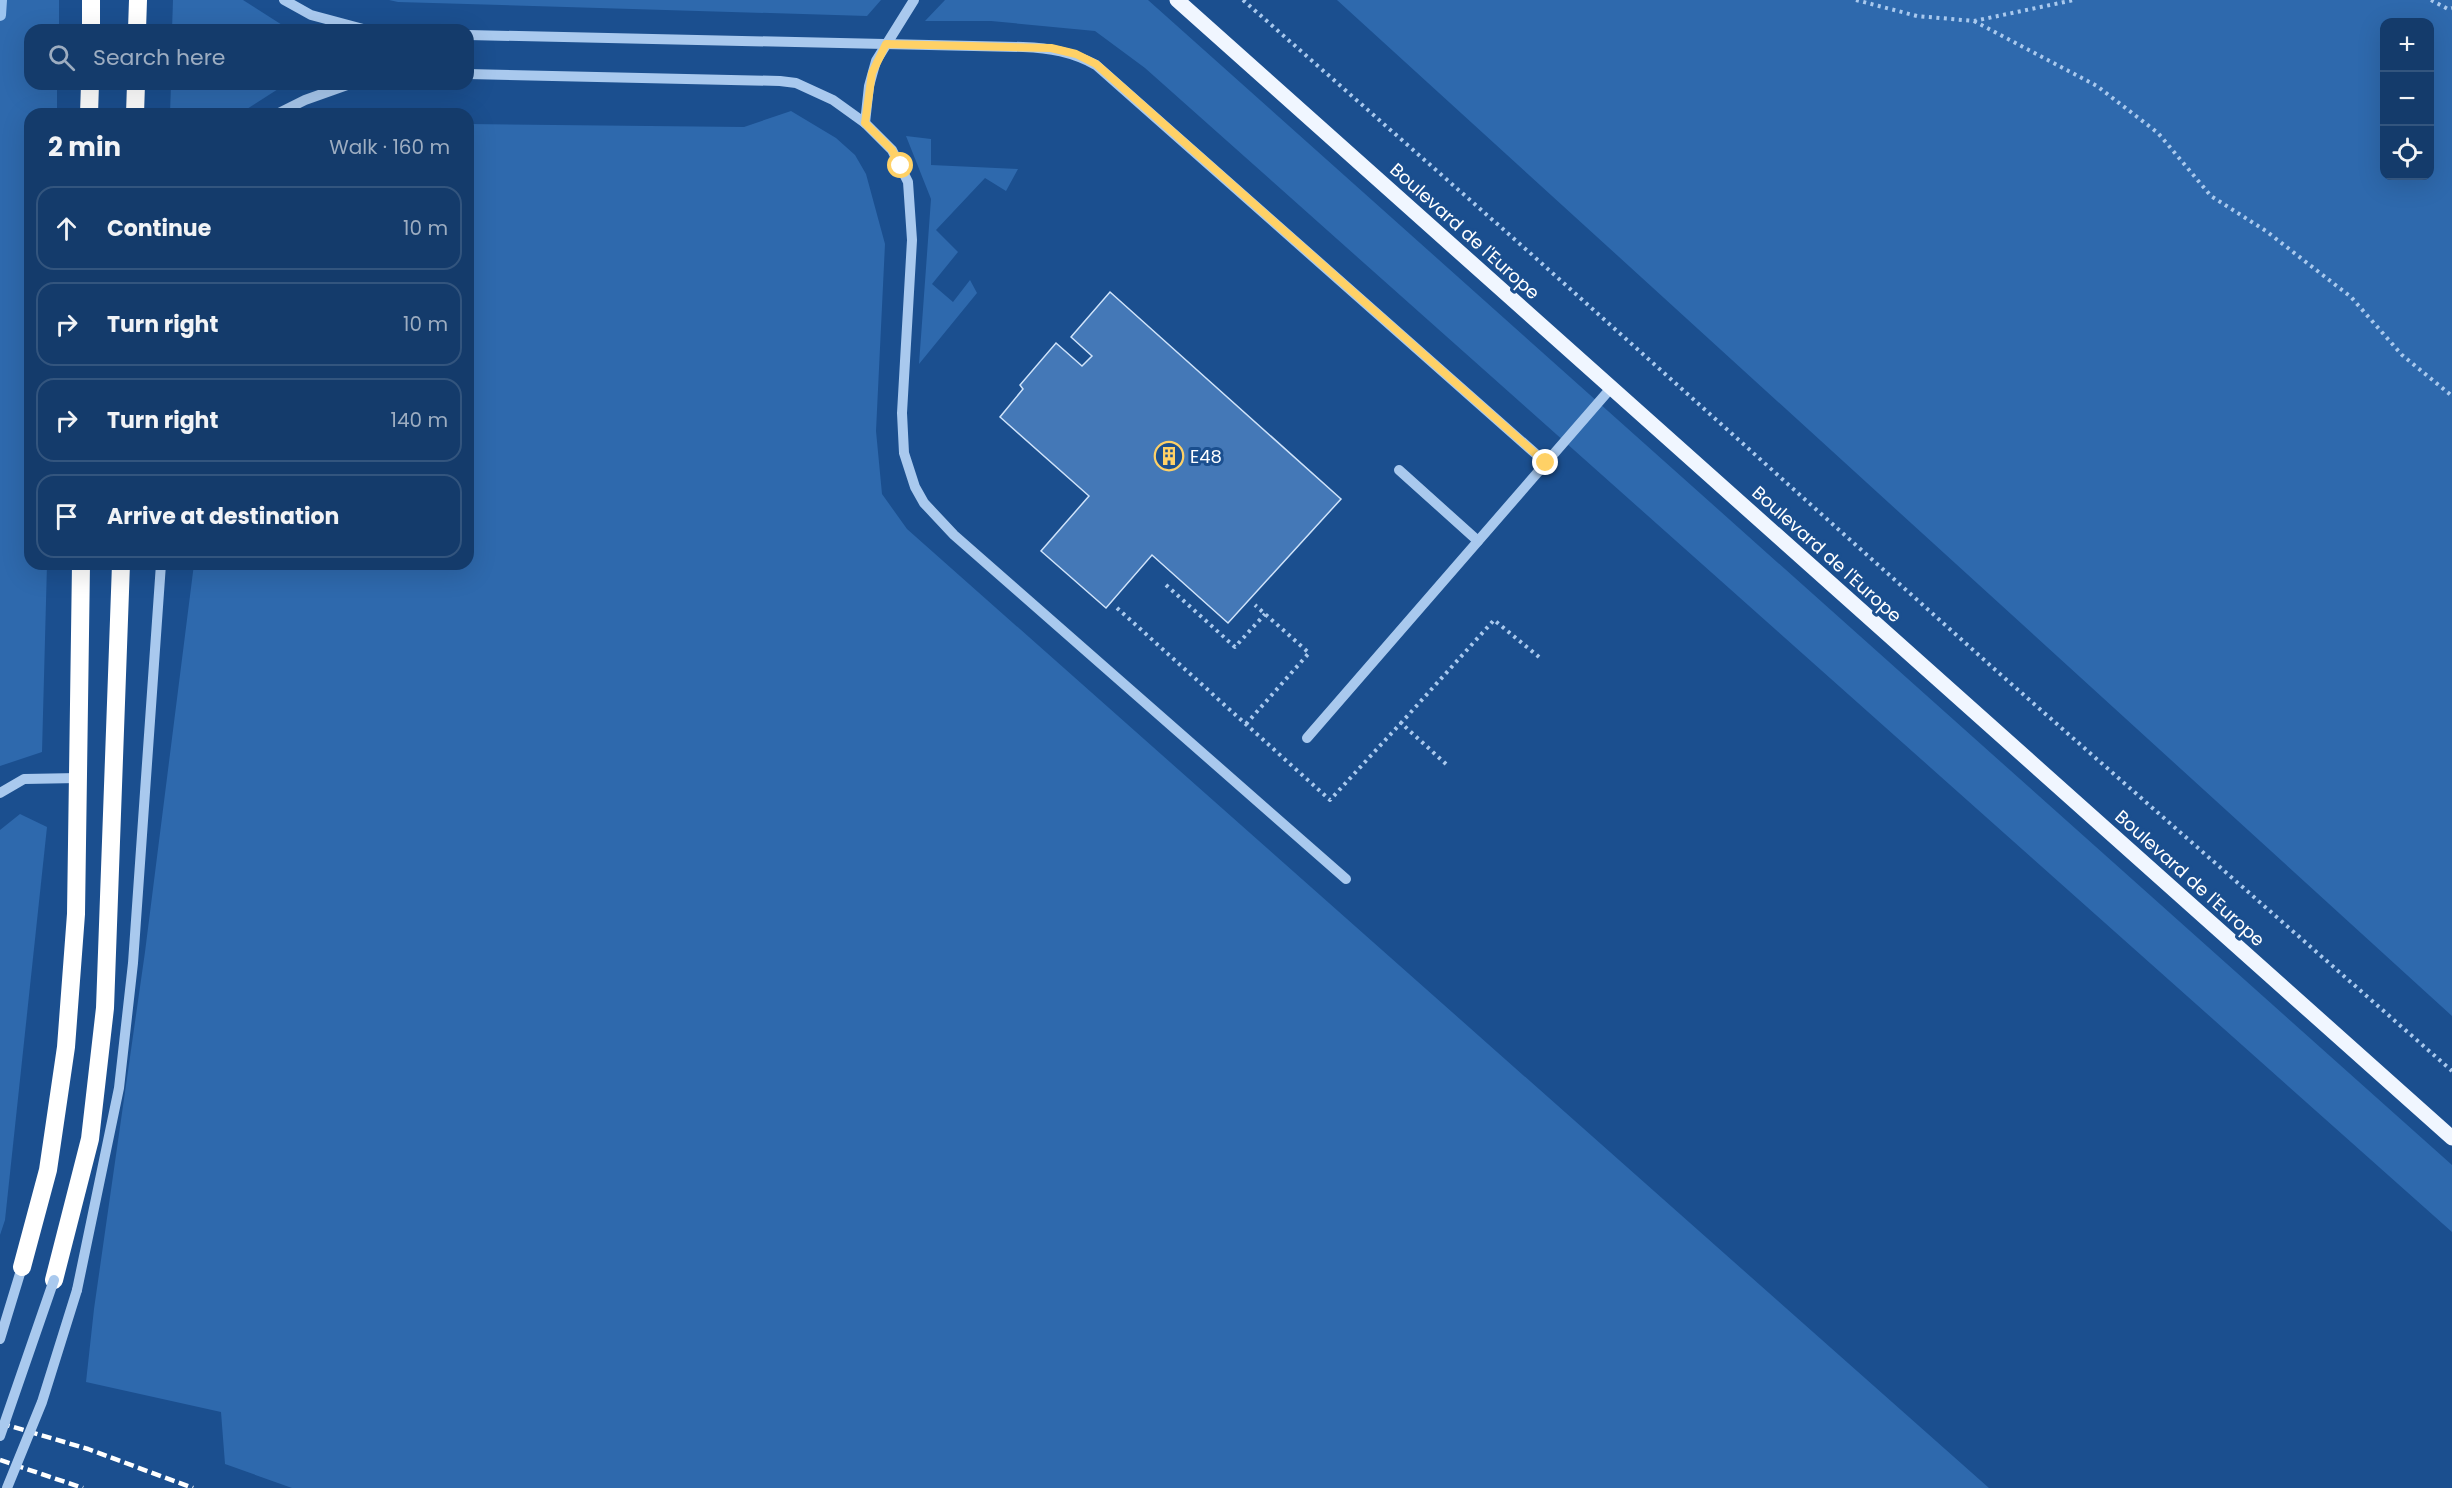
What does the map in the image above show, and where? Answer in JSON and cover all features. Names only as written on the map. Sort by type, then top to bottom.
[{"type":"highway","points":[[91,0],[91,24]]},
{"type":"highway","points":[[137,24],[138,0]]},
{"type":"highway","points":[[89,108],[90,90]]},
{"type":"highway","points":[[135,108],[136,90]]},
{"type":"highway","points":[[22,1267],[48,1170],[66,1047],[76,914],[81,570]]},
{"type":"highway","points":[[54,1280],[90,1139],[104,1018],[121,570]]},
{"type":"main road","name":"Boulevard de l'Europe","points":[[1177,0],[2452,1138]]},
{"type":"lane","points":[[284,0],[311,15],[345,24]]},
{"type":"lane","points":[[865,123],[872,73],[886,44],[914,0]]},
{"type":"lane","points":[[474,35],[1051,48],[1076,54],[1096,64],[1546,463]]},
{"type":"lane","points":[[474,75],[780,81],[796,83],[833,100],[865,123],[892,150],[908,182],[912,240],[902,433],[908,469],[924,503],[954,535],[1346,879]]},
{"type":"lane","points":[[290,108],[333,90]]},
{"type":"lane","points":[[1306,738],[1611,388]]},
{"type":"lane","points":[[1399,470],[1478,541]]},
{"type":"lane","points":[[8,1488],[42,1402],[76,1290],[117,1099],[133,963],[160,570]]},
{"type":"lane","points":[[0,793],[24,779],[78,778]]},
{"type":"lane","points":[[0,1339],[22,1267]]},
{"type":"lane","points":[[0,1436],[54,1280]]},
{"type":"path","points":[[1243,0],[1529,252],[1992,667],[2452,1071]]},
{"type":"path","points":[[1856,0],[1917,16],[1974,21],[2074,0]]},
{"type":"path","points":[[2431,0],[2448,9],[2452,8]]},
{"type":"path","points":[[1974,21],[2097,86],[2158,133],[2211,196],[2266,231],[2351,297],[2402,355],[2452,396]]},
{"type":"path","points":[[1166,585],[1234,647],[1265,614]]},
{"type":"path","points":[[1246,724],[1309,653],[1255,605]]},
{"type":"path","points":[[1117,608],[1330,800],[1494,620],[1539,657]]},
{"type":"path","points":[[1401,723],[1446,764]]},
{"type":"shaded area","points":[[0,0],[59,0],[59,24],[24,24],[24,90],[57,90],[57,108],[24,108],[24,570],[47,570],[42,752],[0,766]]},
{"type":"shaded area","points":[[173,0],[243,0],[281,24],[172,24]]},
{"type":"shaded area","points":[[389,0],[881,0],[867,16]]},
{"type":"shaded area","points":[[945,0],[1148,0],[2452,1165],[2452,1232],[1145,68],[1095,31],[991,21],[925,21]]},
{"type":"shaded area","points":[[1337,0],[2452,0],[2452,1016]]},
{"type":"shaded area","points":[[171,90],[277,90],[248,108],[170,108]]},
{"type":"shaded area","points":[[791,111],[836,138],[855,155],[866,174],[885,244],[876,431],[882,494],[907,529],[1989,1488],[292,1488],[225,1464],[221,1412],[86,1382],[94,1309],[145,952],[193,570],[474,570],[474,124],[744,127]]},
{"type":"shaded area","points":[[906,136],[931,139],[931,165],[1018,169],[1006,191],[985,178],[936,230],[958,252],[932,284],[953,302],[970,280],[977,293],[919,364],[931,199]]},
{"type":"shaded area","points":[[20,814],[47,827],[5,1220],[0,1235],[0,830]]},
{"type":"building","name":"E48","points":[[1110,292],[1341,499],[1228,623],[1152,555],[1106,608],[1041,551],[1089,496],[1000,417],[1023,389],[1020,385],[1056,343],[1082,366],[1092,356],[1071,337]]},
{"type":"waterway","points":[[0,15],[1,0]]},
{"type":"railway","points":[[0,1423],[88,1449],[193,1488]]},
{"type":"railway","points":[[0,1460],[83,1488]]},
{"type":"place","name":"E48","points":[[1169,456]]},
{"type":"route","points":[[901,166],[892,150],[865,123],[872,73],[886,44],[1023,46],[1051,48],[1076,54],[1096,64],[1546,463]]}]
